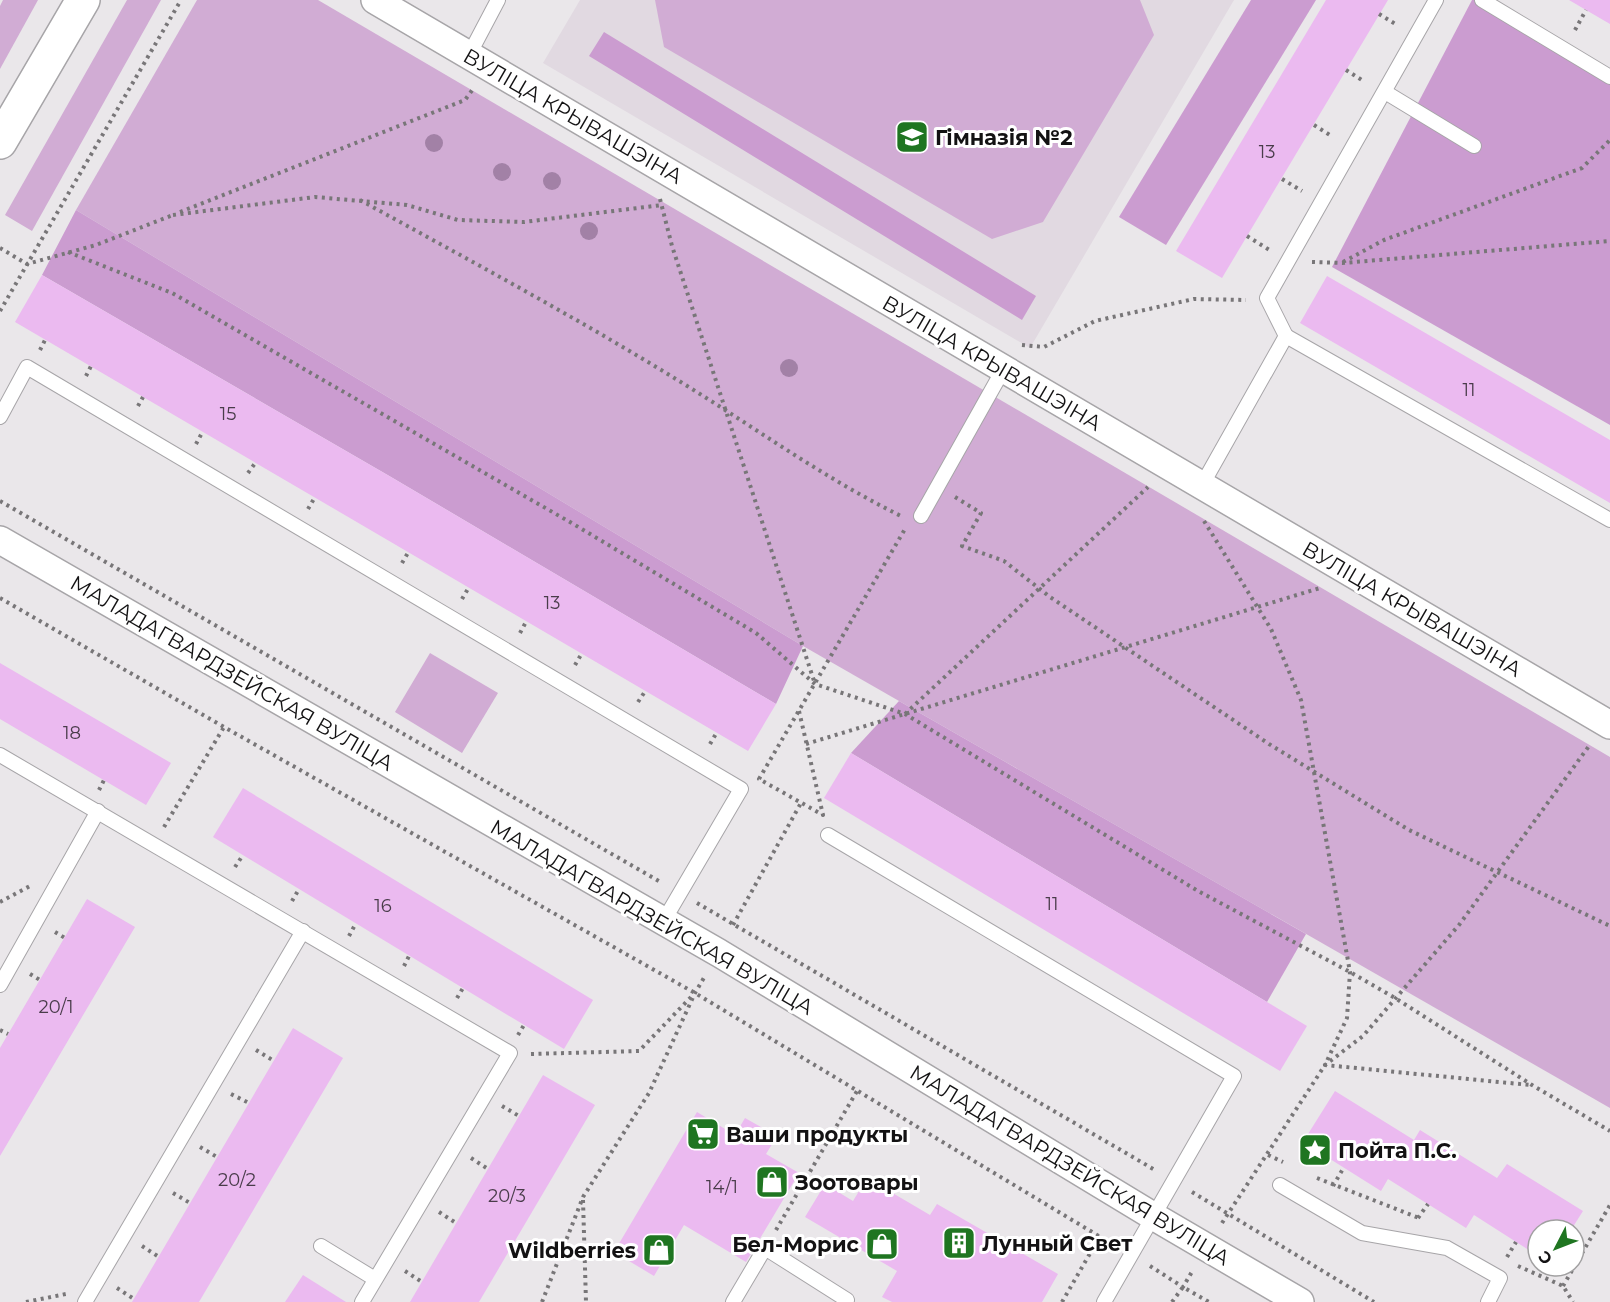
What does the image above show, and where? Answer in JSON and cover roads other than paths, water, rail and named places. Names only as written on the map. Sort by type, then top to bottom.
[{"type":"main road","points":[[0,142],[83,0]]},
{"type":"street","name":"ВУЛІЦА КРЫВАШЭІНА","points":[[375,0],[1608,724]]},
{"type":"street","name":"МАЛАДАГВАРДЗЕЙСКАЯ ВУЛІЦА","points":[[0,540],[719,953],[1153,1216],[1300,1302]]},
{"type":"lane","points":[[479,61],[498,0]]},
{"type":"lane","points":[[1436,0],[1379,90],[1282,258],[1267,298],[1286,336],[1610,520]]},
{"type":"lane","points":[[1482,0],[1610,77]]},
{"type":"lane","points":[[1379,90],[1474,146]]},
{"type":"lane","points":[[1202,485],[1286,336]]},
{"type":"lane","points":[[0,417],[27,367],[741,789],[663,922]]},
{"type":"lane","points":[[921,516],[1003,370]]},
{"type":"lane","points":[[0,755],[510,1053],[362,1302]]},
{"type":"lane","points":[[0,985],[98,811]]},
{"type":"lane","points":[[828,835],[1234,1076],[1104,1302]]},
{"type":"lane","points":[[85,1302],[303,932]]},
{"type":"lane","points":[[1280,1185],[1362,1233],[1447,1248],[1500,1278],[1488,1302]]},
{"type":"lane","points":[[321,1246],[375,1279]]},
{"type":"lane","points":[[733,1302],[765,1248],[848,1301]]},
{"type":"place","name":"Гімназія №2","points":[[912,137]]},
{"type":"place","name":"Ваши продукты","points":[[703,1134]]},
{"type":"place","name":"Пойта П.С.","points":[[1315,1150]]},
{"type":"place","name":"Зоотовары","points":[[772,1182]]},
{"type":"place","name":"Лунный Свет","points":[[959,1243]]},
{"type":"place","name":"Бел-Морис","points":[[882,1244]]},
{"type":"place","name":"Wildberries","points":[[659,1250]]}]
